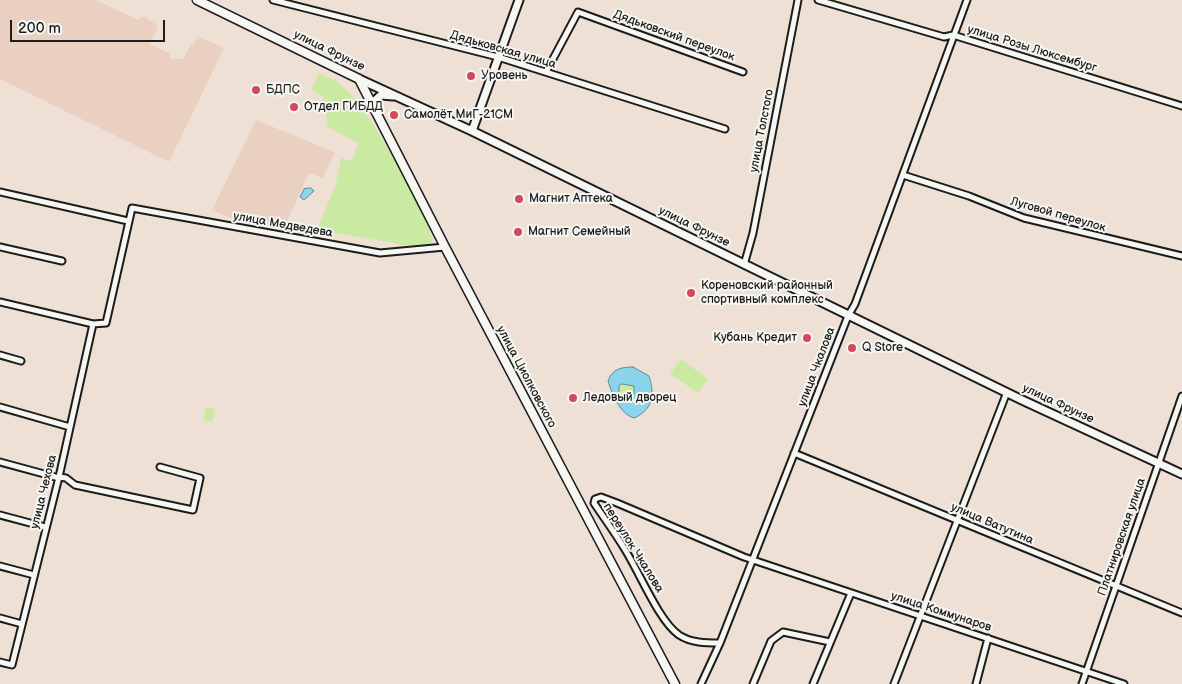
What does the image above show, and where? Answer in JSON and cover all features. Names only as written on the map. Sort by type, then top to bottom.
[{"type":"main road","name":"улица Фрунзе","points":[[197,0],[472,131],[848,316],[1157,464],[1182,474]]},
{"type":"main road","points":[[472,131],[520,0]]},
{"type":"main road","name":"улица Циолковского","points":[[360,79],[445,247],[675,684]]},
{"type":"main road","points":[[372,103],[381,95],[398,96]]},
{"type":"street","name":"Дядьковская улица","points":[[273,0],[498,57],[725,129]]},
{"type":"street","points":[[297,6],[299,0]]},
{"type":"street","name":"улица Толстого","points":[[744,265],[755,223],[798,0]]},
{"type":"street","name":"улица Розы Люксембург","points":[[818,0],[944,37],[953,35],[1182,106]]},
{"type":"street","name":"улица Чкалова","points":[[701,684],[720,643],[751,559],[848,316],[855,304],[967,0]]},
{"type":"street","name":"Дядьковский переулок","points":[[546,72],[578,12],[743,72]]},
{"type":"street","name":"Луговой переулок","points":[[903,175],[969,196],[1024,218],[1182,256]]},
{"type":"street","points":[[0,192],[128,221],[106,323],[94,324],[0,302]]},
{"type":"street","name":"улица Медведева","points":[[128,221],[132,208],[138,208],[380,253],[445,247]]},
{"type":"street","points":[[0,247],[62,261]]},
{"type":"street","name":"улица Чехова","points":[[0,662],[12,664],[59,477],[94,324]]},
{"type":"street","points":[[0,355],[21,361]]},
{"type":"street","points":[[894,684],[956,519],[1007,392]]},
{"type":"street","name":"Платнировская улица","points":[[1082,684],[1182,396]]},
{"type":"street","points":[[0,407],[70,427]]},
{"type":"street","name":"улица Ватутина","points":[[794,453],[1182,613]]},
{"type":"street","points":[[0,462],[66,478],[75,485],[193,510],[200,478],[160,468]]},
{"type":"street","name":"переулок Чкалова","points":[[720,643],[705,644],[692,641],[680,635],[667,623],[625,548],[594,503],[595,499],[601,497],[617,503],[751,559]]},
{"type":"street","points":[[0,515],[46,527]]},
{"type":"street","name":"улица Коммунаров","points":[[751,559],[1124,684]]},
{"type":"street","points":[[0,566],[34,574]]},
{"type":"street","points":[[812,684],[851,592]]},
{"type":"street","points":[[0,618],[22,624]]},
{"type":"street","points":[[753,684],[771,640],[783,632],[830,642]]},
{"type":"street","points":[[976,684],[988,638]]},
{"type":"shaded area","points":[[0,0],[96,0],[138,20],[140,17],[145,17],[158,26],[150,44],[170,54],[171,59],[183,59],[198,36],[224,48],[169,162],[0,79]]},
{"type":"shaded area","points":[[256,120],[335,152],[323,178],[309,173],[284,228],[238,221],[212,210]]},
{"type":"green space","points":[[319,73],[336,81],[349,93],[378,131],[427,223],[433,240],[430,246],[417,247],[317,230],[336,184],[341,158],[352,161],[358,143],[328,127],[323,97],[311,90]]},
{"type":"green space","points":[[681,359],[708,379],[698,393],[670,374]]},
{"type":"green space","points":[[627,383],[633,385],[635,391],[633,397],[627,399],[621,397],[619,391],[621,385]]},
{"type":"green space","points":[[206,407],[215,409],[212,422],[203,420]]},
{"type":"water","points":[[311,188],[314,191],[304,200],[300,197],[304,189]]},
{"type":"water","points":[[633,367],[649,376],[652,389],[649,406],[634,418],[621,408],[614,397],[608,381],[615,371],[621,368]],"holes":[[[622,384],[634,386],[634,394],[629,399],[621,398],[619,386]]]},
{"type":"place","name":"Уровень","points":[[471,76]]},
{"type":"place","name":"БДПС","points":[[256,90]]},
{"type":"place","name":"Отдел ГИБДД","points":[[294,107]]},
{"type":"place","name":"Самолёт МиГ-21СМ","points":[[394,115]]},
{"type":"place","name":"Магнит Аптека","points":[[519,199]]},
{"type":"place","name":"Магнит Семейный","points":[[518,232]]},
{"type":"place","name":"Кореновский районный спортивный комплекс","points":[[691,293]]},
{"type":"place","name":"Кубань Кредит","points":[[807,338]]},
{"type":"place","name":"Q Store","points":[[852,348]]},
{"type":"place","name":"Ледовый дворец","points":[[573,398]]}]
